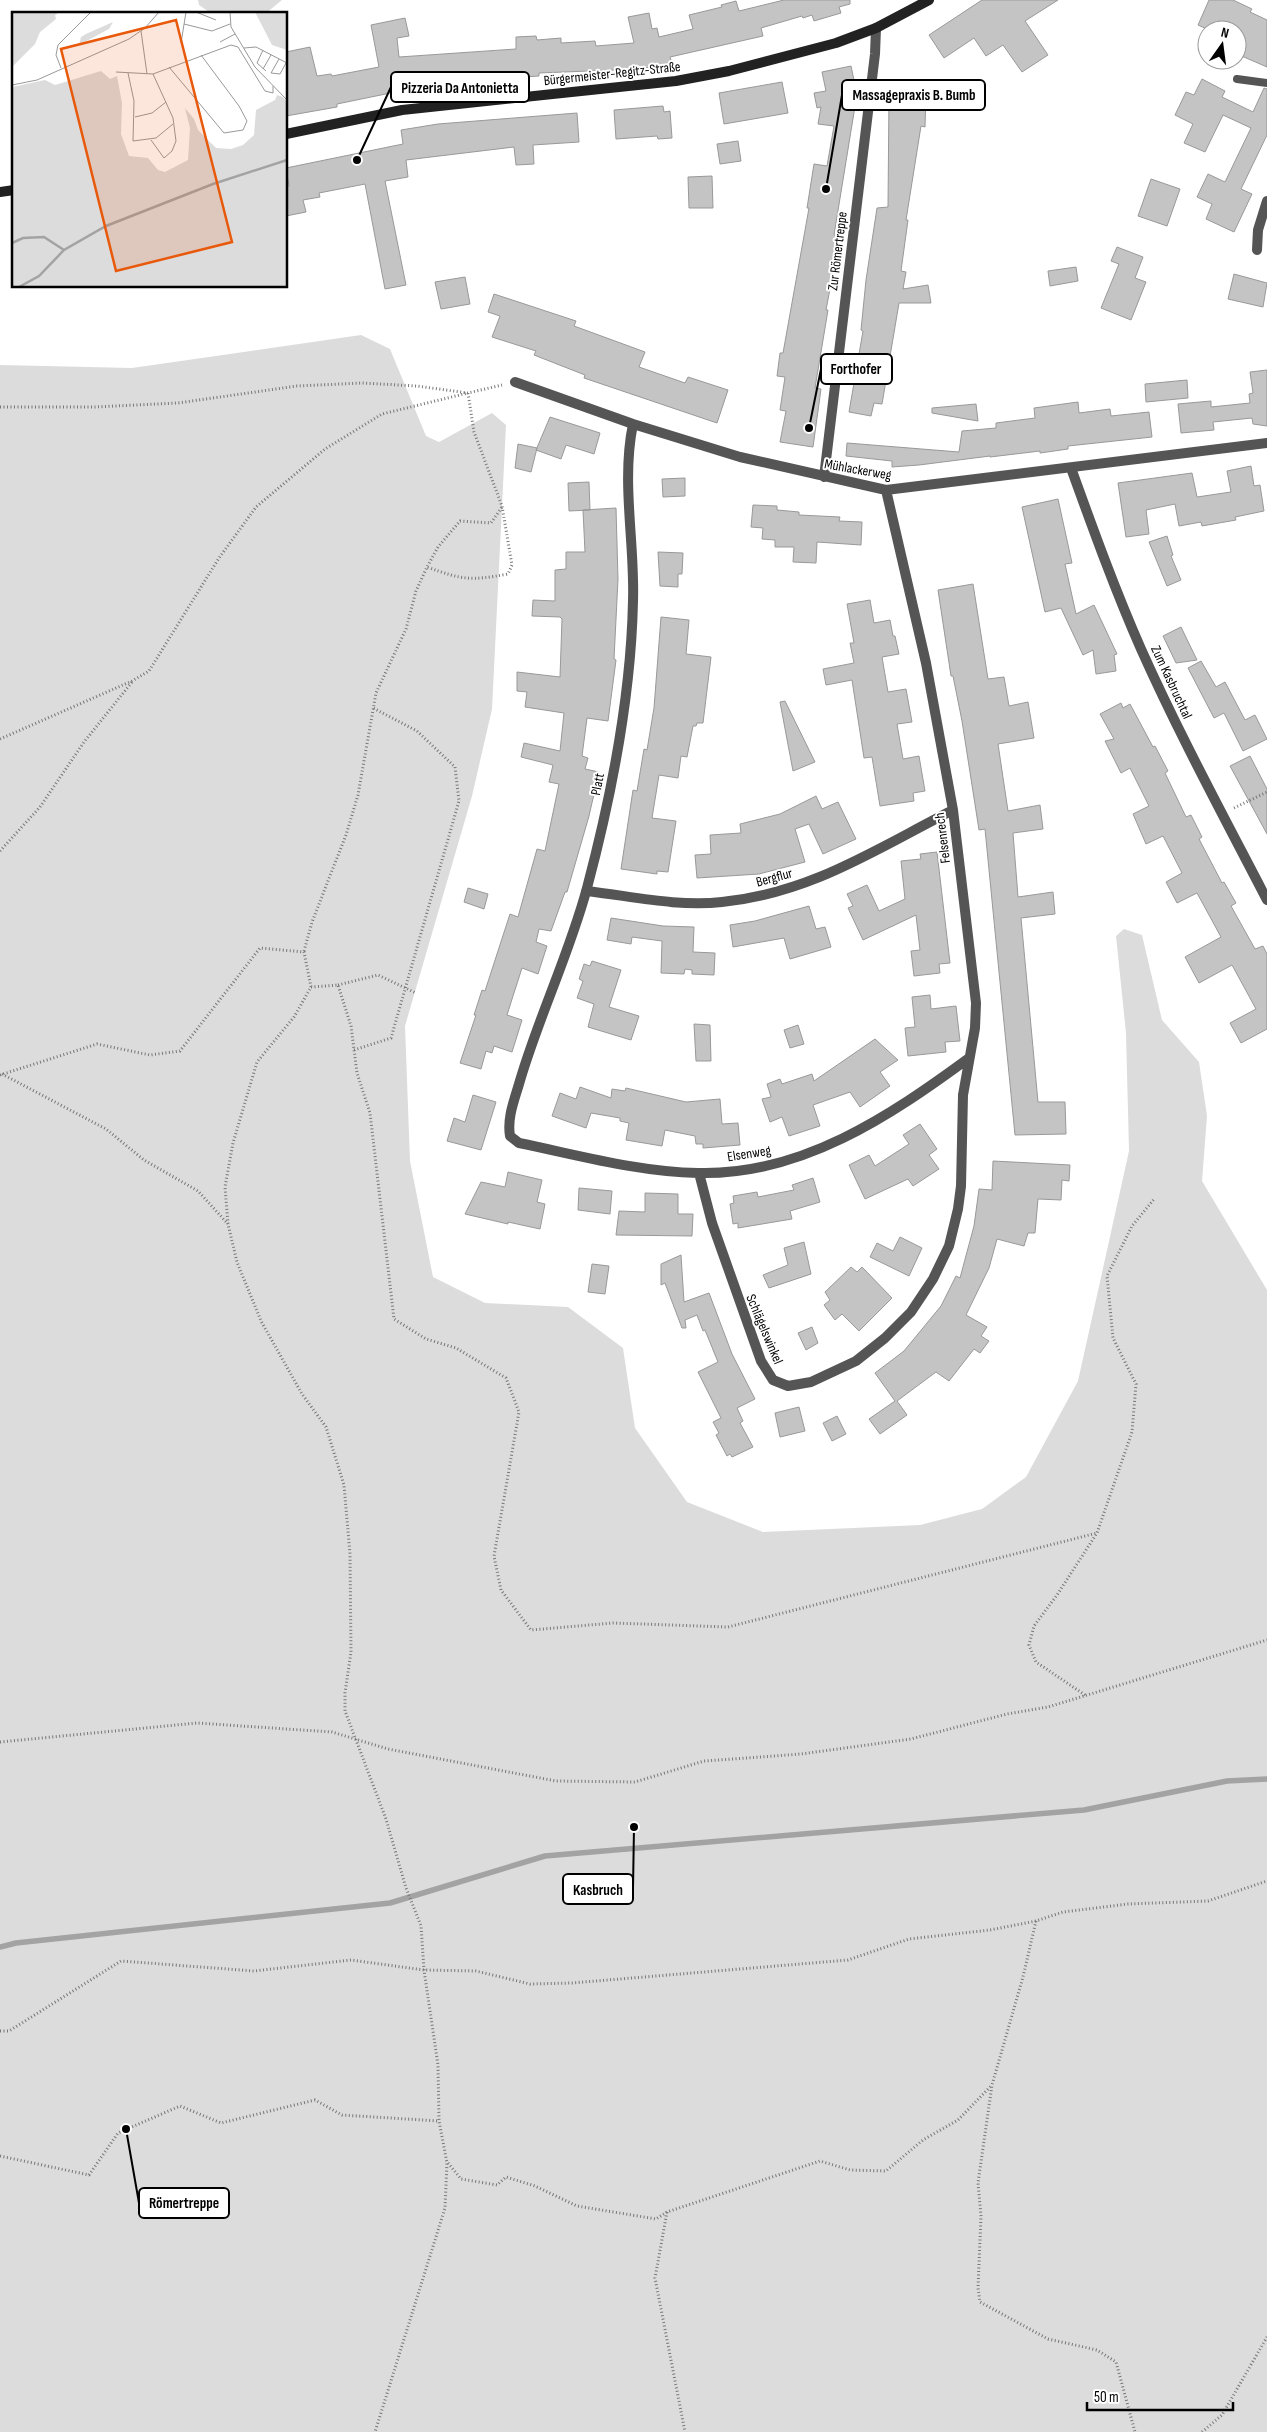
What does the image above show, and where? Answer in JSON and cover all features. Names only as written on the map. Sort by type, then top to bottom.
[{"type":"street","name":"Bürgermeister-Regitz-Straße","points":[[288,134],[402,110],[676,81],[729,70],[836,43],[876,28],[930,0]]},
{"type":"street","name":"Zur Römertreppe","points":[[824,477],[875,54],[876,28]]},
{"type":"street","points":[[1257,250],[1258,230],[1267,201]]},
{"type":"street","name":"Mühlackerweg","points":[[514,382],[633,424],[740,457],[886,490],[1267,443]]},
{"type":"street","name":"Platt","points":[[510,1136],[508,1124],[524,1067],[586,891],[612,782],[622,726],[630,662],[633,601],[628,461],[633,424]]},
{"type":"street","name":"Zum Kasbruchtal","points":[[1071,468],[1141,649],[1267,900]]},
{"type":"street","name":"Felsenrech","points":[[886,490],[926,663],[953,810],[976,1003],[975,1028],[963,1095],[961,1186]]},
{"type":"street","name":"Bergflur","points":[[586,891],[668,902],[721,902],[771,894],[820,879],[953,810]]},
{"type":"street","name":"Elsenweg","points":[[510,1136],[519,1142],[628,1165],[699,1173],[764,1166],[820,1149],[882,1118],[969,1058]]},
{"type":"street","name":"Schlägelswinkel","points":[[699,1173],[715,1232],[761,1361],[773,1380],[788,1386],[811,1382],[856,1361],[885,1338],[911,1312],[933,1279],[949,1246],[958,1209],[961,1186]]},
{"type":"lane","points":[[1237,79],[1267,82]]},
{"type":"path","points":[[0,739],[132,682],[149,670],[218,558],[256,507],[325,449],[382,414],[514,382]]},
{"type":"path","points":[[0,407],[94,407],[178,403],[297,386],[362,383],[417,386],[468,394]]},
{"type":"path","points":[[427,567],[460,579],[478,580],[508,574],[512,565],[502,506],[474,432],[468,394]]},
{"type":"path","points":[[375,2432],[445,2208],[447,2162],[439,2121],[438,2065],[424,1970],[421,1926],[345,1711],[345,1693],[351,1652],[349,1537],[344,1484],[326,1428],[302,1394],[261,1321],[236,1262],[228,1224],[225,1187],[234,1143],[257,1062],[294,1017],[310,987],[304,952],[312,922],[346,835],[356,803],[363,775],[376,693],[406,629],[416,591],[438,547],[460,521],[491,523],[502,506]]},
{"type":"path","points":[[0,851],[40,807],[84,742],[132,682]]},
{"type":"path","points":[[354,1050],[391,1038],[459,801],[455,766],[417,731],[373,708]]},
{"type":"path","points":[[1223,814],[1267,792]]},
{"type":"path","points":[[1,1075],[97,1044],[150,1055],[180,1051],[260,948],[304,952]]},
{"type":"path","points":[[310,987],[338,985],[378,975],[416,994]]},
{"type":"path","points":[[338,985],[351,1026],[357,1073],[370,1113],[394,1319],[426,1339],[456,1348],[506,1378],[519,1412],[494,1556],[501,1590],[531,1630],[613,1623],[728,1627],[1097,1533]]},
{"type":"path","points":[[1,1075],[106,1129],[144,1160],[198,1191],[228,1224]]},
{"type":"path","points":[[1085,1696],[1036,1662],[1029,1645],[1034,1626],[1057,1595],[1097,1533],[1132,1432],[1136,1384],[1113,1338],[1107,1276],[1132,1226],[1154,1198]]},
{"type":"path","points":[[0,1742],[197,1723],[332,1732],[388,1749],[556,1781],[635,1782],[704,1761],[801,1754],[911,1739],[1007,1714],[1048,1707],[1267,1640]]},
{"type":"path","points":[[0,2031],[9,2031],[121,1961],[254,1971],[351,1960],[424,1970],[476,1971],[530,1984],[582,1982],[848,1960],[909,1939],[990,1930],[1036,1921],[1063,1912],[1128,1904],[1208,1901],[1267,1881]]},
{"type":"path","points":[[1036,1921],[1023,1977],[992,2085],[978,2183],[981,2216],[978,2288],[980,2302],[1048,2339],[1097,2350],[1116,2362],[1135,2432]]},
{"type":"path","points":[[447,2162],[461,2179],[497,2185],[506,2177],[535,2186],[577,2206],[656,2219],[667,2212],[820,2162],[850,2170],[886,2171],[922,2140],[958,2120],[992,2085]]},
{"type":"path","points":[[0,2156],[89,2175],[118,2133],[180,2106],[221,2123],[315,2100],[342,2115],[439,2121]]},
{"type":"path","points":[[667,2212],[654,2278],[684,2432]]},
{"type":"path","points":[[1202,2432],[1222,2415],[1267,2337]]},
{"type":"shaded area","points":[[198,0],[282,0],[267,12],[209,12],[199,5]]},
{"type":"shaded area","points":[[361,335],[390,349],[426,436],[439,442],[492,413],[506,425],[492,709],[472,796],[405,1026],[410,1161],[433,1277],[485,1303],[568,1307],[623,1348],[635,1428],[687,1502],[763,1532],[920,1525],[982,1509],[1026,1477],[1078,1381],[1129,1151],[1126,1033],[1116,936],[1124,929],[1142,935],[1162,1020],[1199,1062],[1207,1116],[1202,1181],[1267,1290],[1267,2432],[0,2432],[0,365],[132,368]]},
{"type":"building","points":[[784,0],[850,0],[850,4],[839,7],[841,13],[814,21],[812,15],[803,18],[802,16],[761,28],[763,36],[670,57],[672,63],[639,69],[539,73],[539,76],[464,81],[410,89],[337,104],[337,107],[288,116],[288,52],[310,47],[317,76],[331,74],[332,76],[379,67],[371,25],[405,18],[409,36],[397,38],[399,57],[516,49],[516,37],[536,36],[537,40],[561,38],[561,43],[595,41],[596,46],[634,43],[628,17],[649,13],[652,29],[657,28],[659,37],[693,29],[689,15],[722,7],[721,5],[736,1],[739,11]]},
{"type":"building","points":[[982,0],[1058,0],[1025,21],[1048,55],[1022,72],[1003,45],[986,56],[974,38],[944,58],[929,35]]},
{"type":"building","points":[[1209,0],[1233,0],[1252,9],[1250,12],[1267,20],[1267,67],[1247,58],[1247,20],[1200,20]]},
{"type":"building","points":[[851,66],[857,94],[834,235],[840,236],[826,310],[828,310],[815,388],[821,389],[813,447],[780,442],[786,411],[780,410],[785,377],[777,376],[780,353],[783,353],[809,208],[807,208],[814,164],[827,166],[834,126],[818,124],[821,107],[817,108],[814,93],[826,91],[822,72]]},
{"type":"building","points":[[1202,79],[1225,91],[1222,97],[1253,112],[1264,88],[1267,89],[1267,135],[1241,189],[1252,194],[1234,232],[1206,219],[1212,204],[1197,197],[1208,174],[1225,182],[1251,128],[1223,115],[1205,152],[1184,143],[1193,124],[1175,115],[1186,92],[1194,95]]},
{"type":"building","points":[[782,82],[788,113],[724,124],[719,93]]},
{"type":"building","points":[[889,94],[926,95],[925,127],[921,126],[906,220],[908,220],[901,271],[906,272],[903,289],[928,285],[931,303],[899,303],[882,404],[874,403],[871,416],[849,412],[863,331],[861,330],[866,280],[877,208],[888,207]]},
{"type":"building","points":[[663,106],[664,112],[670,111],[672,138],[658,139],[657,136],[616,139],[614,110]]},
{"type":"building","points":[[577,113],[579,142],[533,145],[534,164],[516,165],[514,147],[406,160],[408,177],[385,181],[406,285],[385,289],[365,184],[319,193],[320,197],[303,200],[306,212],[288,216],[288,168],[403,144],[401,130],[438,124]]},
{"type":"building","points":[[738,141],[741,161],[720,164],[717,144]]},
{"type":"building","points":[[712,176],[713,208],[689,208],[688,177]]},
{"type":"building","points":[[1151,179],[1180,189],[1167,226],[1138,216]]},
{"type":"building","points":[[1117,247],[1143,257],[1135,278],[1146,282],[1131,320],[1101,308],[1119,264],[1111,261]]},
{"type":"building","points":[[1076,267],[1078,281],[1050,286],[1048,271]]},
{"type":"building","points":[[1234,274],[1267,283],[1263,307],[1228,299]]},
{"type":"building","points":[[465,277],[470,304],[441,309],[435,282]]},
{"type":"building","points":[[494,294],[576,321],[574,326],[645,352],[639,367],[685,383],[688,377],[728,390],[717,423],[584,378],[585,375],[534,355],[536,351],[492,337],[500,316],[488,312]]},
{"type":"building","points":[[1267,370],[1267,426],[1253,424],[1252,418],[1213,422],[1214,430],[1181,433],[1178,404],[1211,401],[1211,407],[1250,403],[1249,394],[1253,393],[1250,372]]},
{"type":"building","points":[[1187,380],[1188,398],[1146,402],[1145,384]]},
{"type":"building","points":[[1078,402],[1079,413],[1110,409],[1111,416],[1149,412],[1152,437],[1068,446],[1068,449],[1040,453],[1040,451],[892,467],[892,461],[846,456],[847,443],[959,452],[962,431],[996,428],[996,423],[1035,418],[1034,408]]},
{"type":"building","points":[[976,404],[978,421],[932,413],[932,408]]},
{"type":"building","points":[[550,417],[600,433],[594,454],[566,445],[561,459],[536,450]]},
{"type":"building","points":[[518,444],[537,448],[531,472],[515,468]]},
{"type":"building","points":[[1251,466],[1254,486],[1260,485],[1264,511],[1235,517],[1236,520],[1202,526],[1201,522],[1179,526],[1175,504],[1146,510],[1149,534],[1126,537],[1118,483],[1192,473],[1197,497],[1231,492],[1227,471]]},
{"type":"building","points":[[685,478],[685,496],[663,497],[662,479]]},
{"type":"building","points":[[589,482],[590,510],[569,511],[568,483]]},
{"type":"building","points":[[1058,499],[1072,563],[1065,564],[1076,614],[1094,605],[1117,654],[1114,655],[1116,671],[1096,674],[1093,650],[1083,655],[1061,608],[1045,612],[1022,507]]},
{"type":"building","points":[[753,505],[777,506],[777,510],[799,512],[799,515],[840,517],[839,521],[862,522],[861,545],[817,542],[816,563],[793,562],[794,547],[775,547],[775,540],[762,539],[763,528],[751,527]]},
{"type":"building","points":[[616,508],[618,579],[614,659],[616,660],[608,721],[587,718],[582,756],[588,758],[585,769],[599,772],[589,816],[567,892],[565,892],[551,931],[539,929],[536,942],[547,946],[538,974],[522,968],[507,1015],[522,1020],[512,1052],[494,1046],[492,1053],[486,1051],[481,1069],[460,1063],[482,990],[485,991],[510,914],[518,917],[537,849],[545,851],[559,784],[549,782],[553,765],[521,757],[524,743],[560,751],[564,713],[525,707],[527,692],[517,691],[517,672],[560,677],[562,619],[560,617],[532,616],[533,600],[555,601],[555,570],[566,569],[566,552],[585,552],[583,510]]},
{"type":"building","points":[[1167,536],[1173,555],[1171,556],[1181,580],[1167,586],[1149,542]]},
{"type":"building","points":[[658,552],[683,553],[682,574],[678,574],[678,587],[660,586]]},
{"type":"building","points":[[973,584],[988,679],[1004,677],[1009,706],[1028,702],[1034,738],[998,744],[1008,811],[1040,805],[1043,829],[1013,833],[1018,897],[1053,892],[1055,914],[1021,918],[1038,1102],[1065,1102],[1066,1134],[1015,1135],[985,829],[979,830],[962,721],[953,676],[951,676],[938,590]]},
{"type":"building","points":[[870,600],[874,623],[890,620],[893,636],[895,636],[899,654],[882,657],[888,692],[906,689],[912,722],[897,724],[903,759],[919,756],[925,791],[913,793],[914,801],[880,806],[872,757],[864,758],[852,680],[826,685],[823,669],[854,663],[850,643],[854,643],[847,604]]},
{"type":"building","points":[[661,617],[689,620],[686,654],[711,657],[703,723],[697,723],[696,726],[693,726],[687,757],[681,756],[678,778],[659,775],[652,818],[676,821],[668,872],[657,871],[657,874],[621,869],[633,790],[637,791],[644,749],[647,750],[654,708]]},
{"type":"building","points":[[1181,627],[1197,660],[1176,663],[1163,636]]},
{"type":"building","points":[[1201,661],[1216,687],[1225,682],[1245,720],[1255,715],[1267,739],[1243,751],[1224,713],[1214,718],[1188,668]]},
{"type":"building","points":[[785,701],[815,762],[793,771],[780,702]]},
{"type":"building","points":[[1121,703],[1123,708],[1130,704],[1153,747],[1155,746],[1168,771],[1165,773],[1186,817],[1191,815],[1202,837],[1199,839],[1222,883],[1224,882],[1236,903],[1231,906],[1255,949],[1263,946],[1267,954],[1267,1029],[1241,1043],[1230,1023],[1256,1009],[1232,965],[1199,983],[1185,957],[1221,937],[1197,893],[1177,903],[1166,882],[1182,873],[1163,836],[1146,844],[1133,814],[1149,806],[1130,768],[1121,773],[1105,741],[1114,739],[1100,714]]},
{"type":"building","points":[[1250,756],[1267,789],[1267,834],[1230,766]]},
{"type":"building","points":[[816,796],[822,809],[838,802],[856,839],[823,854],[809,824],[795,829],[805,862],[759,874],[697,878],[695,855],[711,854],[710,835],[741,833],[740,824],[780,814]]},
{"type":"building","points":[[937,852],[950,963],[939,964],[940,973],[914,976],[911,951],[920,950],[916,915],[863,940],[848,908],[853,906],[847,894],[867,885],[879,911],[905,899],[901,861],[921,859],[920,854]]},
{"type":"building","points":[[468,888],[488,894],[484,909],[464,902]]},
{"type":"building","points":[[809,906],[816,929],[825,927],[831,947],[790,959],[784,938],[733,947],[730,925],[755,921]]},
{"type":"building","points":[[611,918],[663,926],[694,927],[693,952],[715,953],[714,975],[692,974],[692,970],[685,969],[684,974],[661,973],[662,941],[632,937],[631,944],[607,940]]},
{"type":"building","points":[[592,961],[621,970],[609,1007],[639,1016],[631,1040],[588,1027],[594,1004],[577,998],[583,981],[579,979],[584,964],[590,966]]},
{"type":"building","points":[[930,995],[931,1009],[956,1006],[960,1041],[945,1042],[946,1052],[908,1056],[905,1028],[915,1027],[912,997]]},
{"type":"building","points":[[694,1024],[710,1025],[711,1061],[696,1061]]},
{"type":"building","points":[[798,1025],[804,1044],[790,1048],[784,1030]]},
{"type":"building","points":[[875,1039],[898,1060],[880,1072],[890,1086],[860,1107],[850,1092],[813,1105],[820,1126],[789,1136],[782,1117],[770,1122],[762,1099],[771,1097],[767,1084],[780,1079],[782,1084],[812,1074],[814,1081]]},
{"type":"building","points":[[580,1087],[611,1098],[612,1089],[625,1091],[626,1088],[686,1102],[720,1099],[722,1124],[738,1123],[740,1145],[703,1148],[703,1144],[696,1144],[695,1136],[665,1130],[662,1146],[626,1140],[629,1123],[620,1121],[620,1118],[591,1113],[586,1128],[552,1116],[560,1093],[576,1099]]},
{"type":"building","points":[[473,1095],[496,1102],[481,1150],[447,1141],[454,1118],[465,1122]]},
{"type":"building","points":[[920,1124],[937,1149],[929,1155],[939,1169],[913,1186],[908,1179],[865,1199],[849,1165],[869,1155],[875,1166],[909,1144],[903,1135]]},
{"type":"building","points":[[993,1161],[1070,1165],[1069,1181],[1062,1180],[1061,1200],[1038,1199],[1035,1233],[1028,1233],[1024,1246],[997,1239],[989,1268],[966,1315],[987,1327],[981,1336],[989,1341],[980,1353],[974,1349],[949,1381],[936,1372],[897,1401],[907,1415],[880,1434],[869,1419],[895,1401],[875,1373],[904,1351],[941,1306],[956,1276],[960,1278],[974,1226],[979,1189],[992,1190]]},
{"type":"building","points":[[508,1172],[542,1180],[537,1202],[545,1204],[540,1229],[465,1214],[481,1182],[505,1187]]},
{"type":"building","points":[[813,1178],[820,1202],[790,1211],[792,1219],[738,1228],[738,1223],[733,1224],[730,1204],[734,1203],[733,1196],[757,1192],[758,1197],[794,1190],[792,1185]]},
{"type":"building","points":[[579,1188],[612,1191],[610,1214],[578,1210]]},
{"type":"building","points":[[645,1193],[678,1194],[678,1214],[693,1214],[692,1236],[616,1235],[619,1211],[645,1212]]},
{"type":"building","points":[[900,1237],[922,1248],[909,1276],[870,1257],[877,1243],[893,1251]]},
{"type":"building","points":[[804,1242],[811,1274],[769,1288],[763,1275],[788,1265],[784,1248]]},
{"type":"building","points":[[681,1255],[684,1302],[709,1293],[732,1354],[755,1399],[737,1408],[743,1421],[740,1423],[753,1447],[732,1457],[730,1454],[727,1456],[716,1435],[719,1433],[713,1422],[721,1418],[698,1372],[718,1362],[705,1330],[703,1331],[697,1315],[685,1320],[686,1328],[682,1328],[665,1283],[661,1285],[661,1264]]},
{"type":"building","points":[[592,1264],[609,1266],[605,1294],[588,1292]]},
{"type":"building","points":[[851,1267],[857,1272],[862,1267],[892,1298],[859,1331],[842,1314],[835,1320],[824,1305],[830,1300],[825,1292]]},
{"type":"building","points":[[812,1327],[818,1343],[806,1350],[798,1333]]},
{"type":"building","points":[[799,1407],[805,1431],[780,1437],[775,1413]]},
{"type":"building","points":[[837,1416],[846,1434],[832,1441],[823,1423]]},
{"type":"waterway","points":[[0,1947],[16,1943],[390,1903],[545,1856],[1084,1810],[1227,1781],[1267,1779]]},
{"type":"place","name":"Pizzeria Da Antonietta","points":[[357,160]]},
{"type":"place","name":"Massagepraxis B. Bumb","points":[[826,189]]},
{"type":"place","name":"Forthofer","points":[[809,428]]},
{"type":"place","name":"Kasbruch","points":[[634,1827]]},
{"type":"place","name":"Römertreppe","points":[[126,2129]]}]
